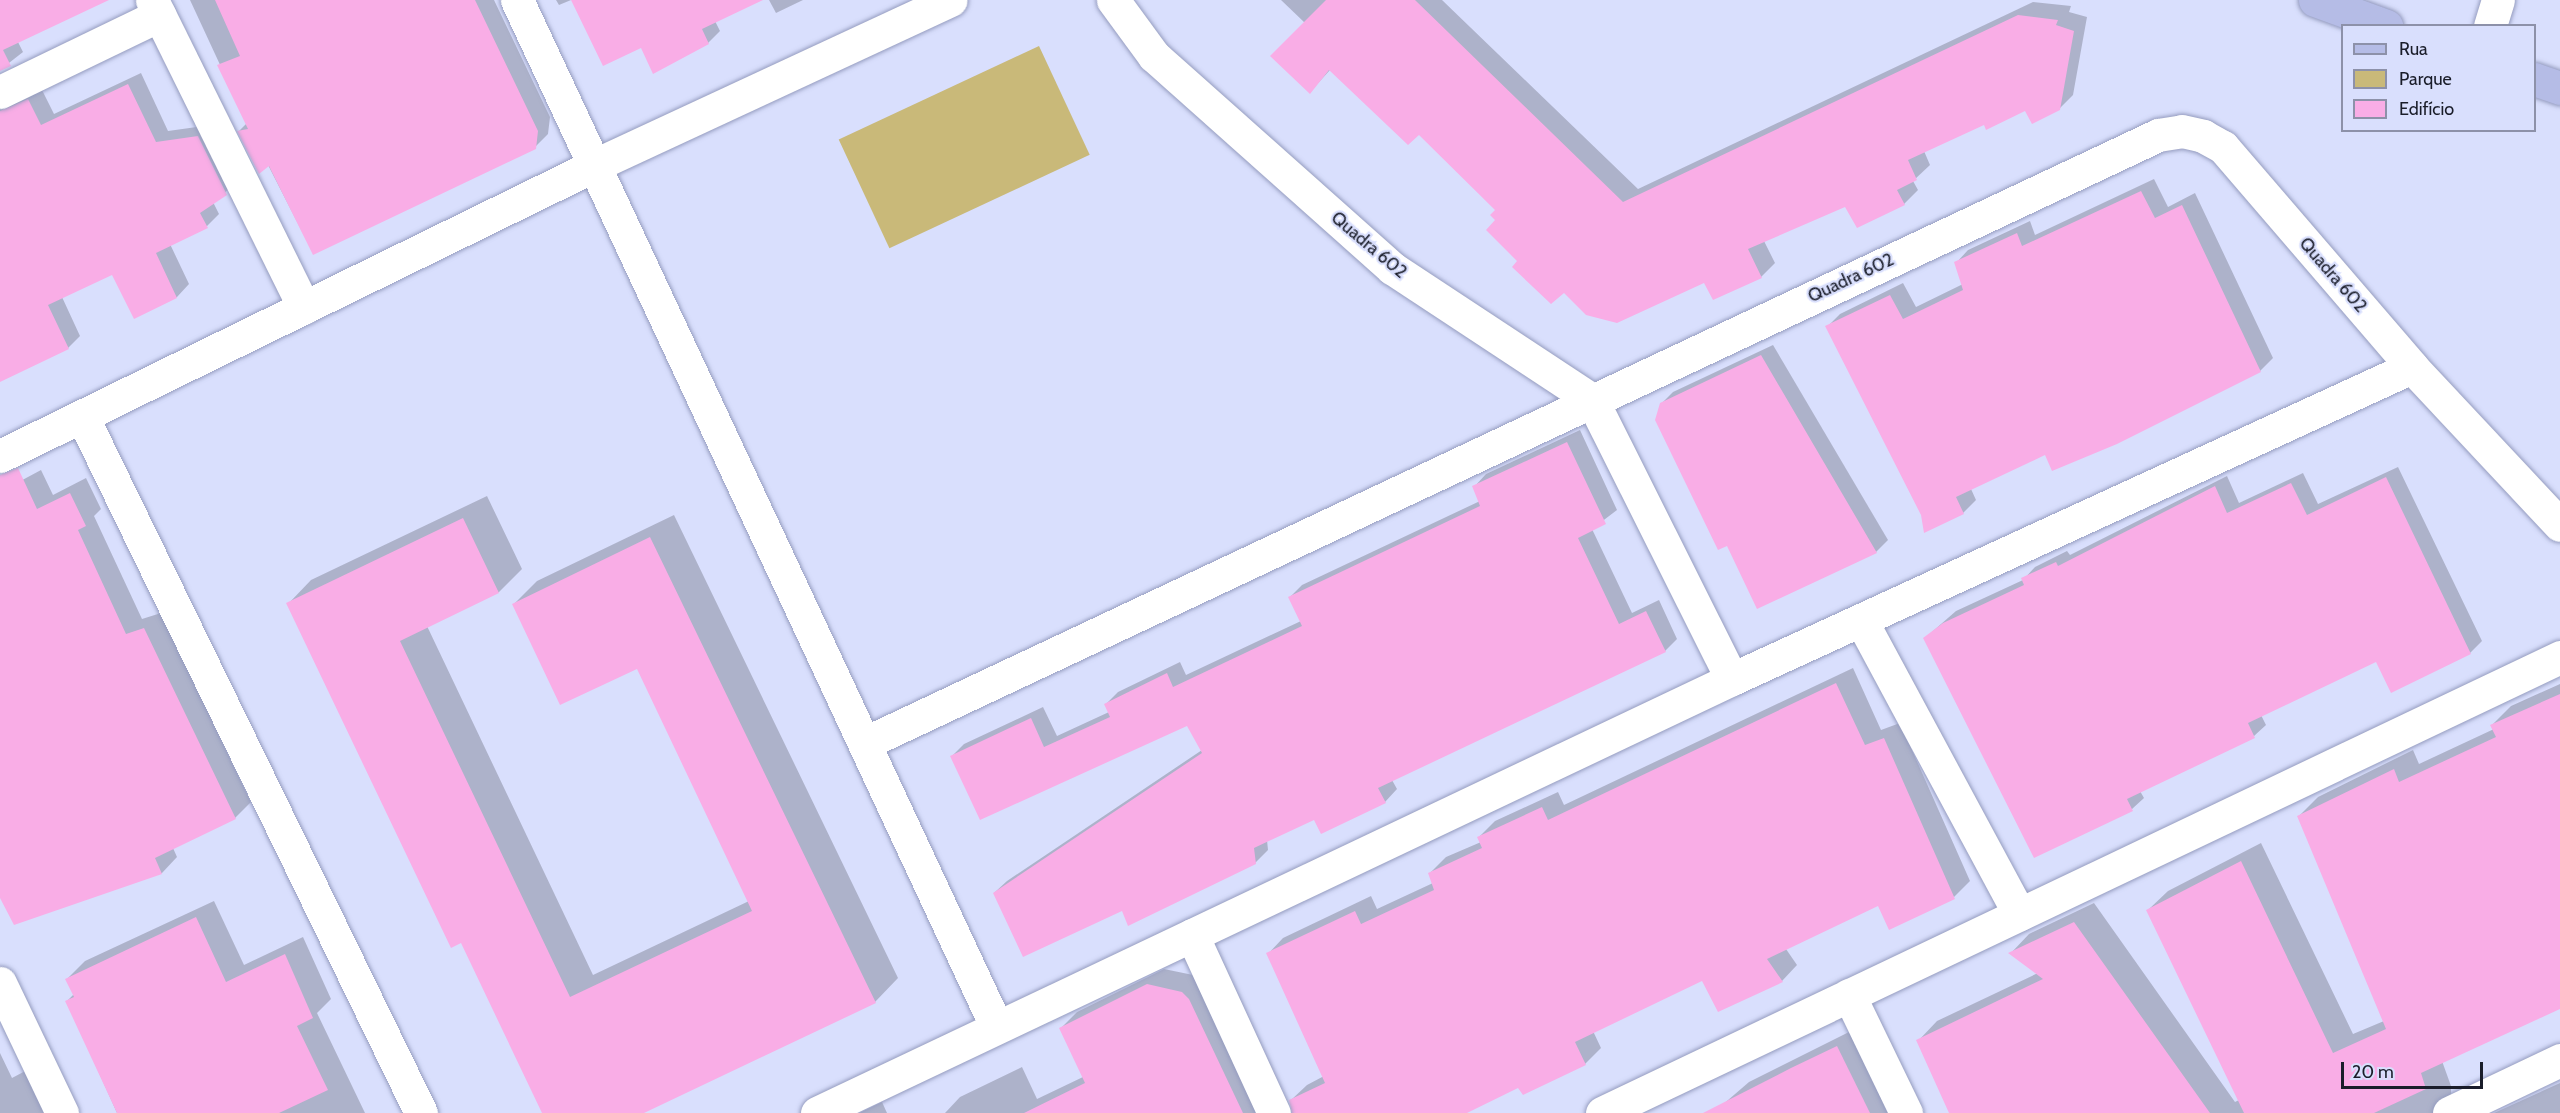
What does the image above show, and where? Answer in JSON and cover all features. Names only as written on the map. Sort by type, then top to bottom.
[{"type":"main road","points":[[2315,0],[2381,24]]},
{"type":"main road","points":[[2536,79],[2560,88]]},
{"type":"street","points":[[517,0],[996,1026]]},
{"type":"street","points":[[0,456],[595,165],[951,0]]},
{"type":"street","name":"Quadra 602","points":[[1113,0],[1154,56],[1392,268],[1592,400],[2158,135],[2182,131],[2203,136],[2223,147],[2412,367],[2560,525]]},
{"type":"street","points":[[2491,24],[2498,0]]},
{"type":"street","points":[[0,92],[155,8],[304,309]]},
{"type":"street","points":[[817,1113],[996,1026],[1732,679],[2412,367]]},
{"type":"street","points":[[865,743],[1592,400],[1732,679]]},
{"type":"street","points":[[81,416],[421,1113]]},
{"type":"street","points":[[1861,620],[2019,914]]},
{"type":"street","points":[[1602,1113],[2560,657]]},
{"type":"street","points":[[1192,935],[1274,1113]]},
{"type":"street","points":[[0,983],[62,1113]]},
{"type":"street","points":[[1849,996],[1906,1113]]},
{"type":"street","points":[[2449,1113],[2560,1060]]},
{"type":"green space","points":[[1039,46],[1090,155],[889,248],[839,139]]},
{"type":"building","points":[[0,0],[109,0],[3,50],[11,66],[0,71]]},
{"type":"building","points":[[215,0],[475,0],[538,131],[536,149],[313,255],[269,166],[259,174],[237,131],[248,129],[217,65],[240,56]]},
{"type":"building","points":[[571,0],[763,0],[702,29],[709,44],[653,74],[641,48],[603,66]]},
{"type":"building","points":[[1326,0],[1415,0],[1623,202],[2018,15],[2058,20],[2056,25],[2074,31],[2060,110],[2032,124],[2025,111],[1986,130],[1984,125],[1908,160],[1917,180],[1897,190],[1905,205],[1857,228],[1845,207],[1748,249],[1762,278],[1713,300],[1704,283],[1617,323],[1586,315],[1564,293],[1551,304],[1512,267],[1517,261],[1486,230],[1495,220],[1490,215],[1495,210],[1419,135],[1408,145],[1329,70],[1310,94],[1270,56]]},
{"type":"building","points":[[128,84],[156,142],[198,136],[227,195],[200,213],[208,228],[156,253],[177,298],[134,319],[112,275],[48,305],[69,349],[0,382],[0,111],[28,99],[41,125]]},
{"type":"building","points":[[2141,191],[2155,218],[2182,205],[2261,372],[2117,444],[2052,471],[2045,455],[1956,497],[1964,514],[1924,533],[1921,515],[1825,326],[1890,295],[1903,319],[1963,290],[1954,262],[2017,233],[2022,246]]},
{"type":"building","points":[[1761,355],[1877,553],[1757,609],[1727,546],[1718,550],[1655,420],[1660,403]]},
{"type":"building","points":[[1567,442],[1606,524],[1578,538],[1619,624],[1646,611],[1666,652],[1378,788],[1386,803],[1321,834],[1314,820],[1254,848],[1256,864],[1128,926],[1122,911],[1023,957],[993,893],[1202,753],[1187,726],[980,820],[950,756],[1031,718],[1044,747],[1110,717],[1104,704],[1167,673],[1173,687],[1302,626],[1288,597],[1480,506],[1472,486]]},
{"type":"building","points":[[18,468],[37,509],[70,493],[86,526],[78,530],[126,634],[144,628],[236,819],[155,858],[162,874],[14,925],[0,898],[0,475]]},
{"type":"building","points":[[2386,477],[2471,654],[2391,693],[2376,662],[2248,723],[2255,738],[2127,799],[2133,811],[2034,858],[1923,638],[1943,623],[2024,585],[2021,578],[2056,562],[2058,566],[2215,486],[2227,513],[2291,483],[2307,515]]},
{"type":"building","points":[[463,518],[499,593],[400,641],[570,997],[752,911],[637,669],[560,705],[512,604],[650,537],[876,1003],[644,1113],[542,1113],[461,943],[451,948],[286,603]]},
{"type":"building","points":[[1836,683],[1865,745],[1884,738],[1955,899],[1889,930],[1878,906],[1767,959],[1783,982],[1718,1012],[1702,981],[1575,1042],[1586,1065],[1523,1095],[1518,1088],[1467,1113],[1292,1113],[1289,1100],[1325,1083],[1266,953],[1355,911],[1361,924],[1434,890],[1428,873],[1482,848],[1477,837],[1542,807],[1548,820]]},
{"type":"building","points":[[2560,694],[2560,1009],[2421,1073],[2426,1089],[2374,1113],[2244,1113],[2146,910],[2241,861],[2333,1053],[2386,1029],[2297,816],[2394,769],[2399,782],[2496,737],[2490,725]]},
{"type":"building","points":[[196,917],[226,982],[285,954],[313,1018],[297,1026],[328,1090],[279,1113],[117,1113],[65,1001],[74,997],[65,979]]},
{"type":"building","points":[[2074,922],[2210,1113],[1949,1113],[1916,1040],[2043,979],[2008,953]]},
{"type":"building","points":[[1147,984],[1182,992],[1189,999],[1243,1113],[1024,1113],[1085,1083],[1059,1028]]},
{"type":"building","points":[[1837,1046],[1870,1113],[1703,1113],[1791,1068]]}]
